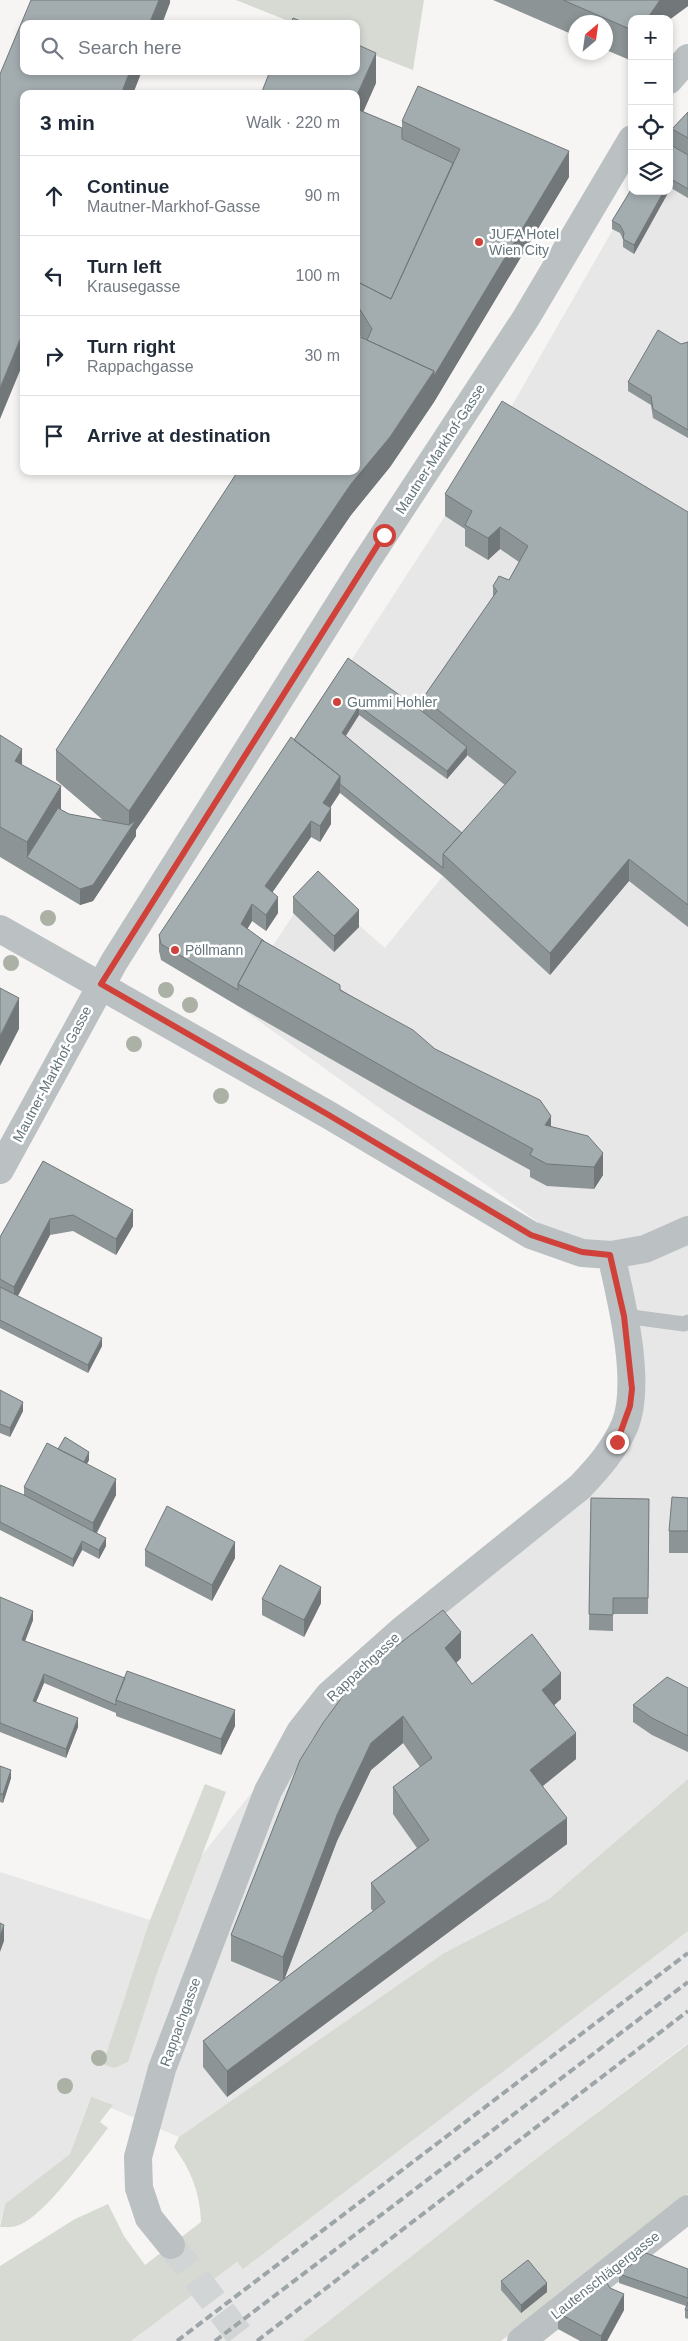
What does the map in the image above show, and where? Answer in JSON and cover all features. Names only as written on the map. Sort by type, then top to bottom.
[{"type":"street","points":[[673,75],[688,58]]},
{"type":"street","name":"Mautner-Markhof-Gasse","points":[[0,1170],[101,984],[362,568],[526,318],[628,146]]},
{"type":"street","points":[[0,928],[327,1114],[531,1235],[582,1252],[610,1255],[645,1249],[688,1230]]},
{"type":"street","name":"Rappachgasse","points":[[171,2245],[149,2218],[138,2188],[138,2157],[162,2068],[268,1791],[300,1732],[329,1695],[401,1631],[580,1487],[603,1463],[625,1424],[632,1389],[624,1316],[610,1255]]},
{"type":"street","name":"Lautenschlägergasse","points":[[521,2341],[688,2209]]},
{"type":"lane","points":[[624,1316],[684,1324],[688,1322]]},
{"type":"shaded area","points":[[236,0],[424,0],[413,70],[360,50],[360,20],[286,20]]},
{"type":"shaded area","points":[[688,112],[688,1779],[549,1899],[444,1953],[179,2137],[90,2099],[70,2154],[5,2204],[0,2223],[0,1872],[150,1920],[300,1732],[552,1509],[625,1424],[617,1279],[238,1006],[262,962],[313,885],[385,948],[443,876],[367,812],[291,753],[445,516],[502,423],[633,195],[673,195],[673,132]]},
{"type":"shaded area","points":[[688,1779],[688,1931],[243,2269],[237,2262],[131,2341],[0,2341],[0,2266],[75,2219],[108,2204],[124,2236],[145,2265],[201,2222],[199,2201],[194,2182],[174,2147],[179,2137],[444,1953],[549,1899]]},
{"type":"shaded area","points":[[205,1784],[226,1792],[158,1970],[128,2062],[114,2068],[103,2064],[150,1920]]},
{"type":"shaded area","points":[[688,1922],[688,2043],[533,2161],[303,2341],[131,2341],[237,2262],[243,2269]]},
{"type":"shaded area","points":[[688,2044],[688,2194],[501,2341],[303,2341],[533,2161]]},
{"type":"shaded area","points":[[91,2097],[113,2105],[100,2122],[108,2128],[66,2182],[42,2209],[19,2225],[0,2227],[5,2204],[70,2154]]},
{"type":"building","points":[[31,0],[159,0],[151,20],[23,20]]},
{"type":"building","points":[[563,0],[660,0],[650,15],[628,15],[628,28],[613,22],[613,15],[598,15]]},
{"type":"building","points":[[20,26],[20,75],[128,75],[123,90],[20,90],[20,340],[0,388],[0,74]]},
{"type":"building","points":[[360,46],[376,53],[359,90],[263,90],[268,75],[360,75]]},
{"type":"building","name":"JUFA Hotel Wien City","points":[[418,86],[569,151],[434,376],[434,371],[367,340],[372,329],[360,310],[360,283],[391,299],[460,149],[402,121]]},
{"type":"building","points":[[360,110],[402,128],[402,139],[453,163],[391,299],[360,283]]},
{"type":"building","points":[[688,112],[688,138],[673,128]]},
{"type":"building","points":[[673,146],[688,155],[688,189],[673,180]]},
{"type":"building","points":[[628,195],[662,195],[634,245],[623,239],[624,233],[620,225],[612,221]]},
{"type":"building","points":[[658,330],[681,344],[688,342],[688,430],[653,409],[651,396],[628,382]]},
{"type":"building","points":[[360,337],[434,371],[390,437],[360,473]]},
{"type":"building","points":[[502,401],[688,512],[688,905],[629,859],[550,953],[443,854],[516,772],[423,698],[497,591],[493,586],[499,576],[509,580],[528,546],[500,527],[488,538],[465,525],[472,511],[445,494]]},
{"type":"building","points":[[235,475],[358,475],[129,811],[56,750]]},
{"type":"building","points":[[348,658],[423,712],[467,747],[447,771],[359,706],[342,733],[462,833],[443,854],[443,868],[340,784],[340,776],[294,740]]},
{"type":"building","points":[[0,735],[22,749],[15,761],[61,786],[27,842],[0,827]]},
{"type":"building","points":[[291,737],[340,776],[323,803],[331,808],[320,826],[311,821],[265,886],[278,897],[266,915],[252,904],[241,924],[264,941],[262,940],[238,984],[238,990],[161,944],[159,935]]},
{"type":"building","points":[[58,808],[69,814],[129,825],[136,820],[93,885],[80,889],[27,857]]},
{"type":"building","points":[[318,871],[359,910],[334,936],[293,897]]},
{"type":"building","points":[[262,940],[340,985],[340,990],[413,1030],[435,1049],[540,1100],[551,1116],[545,1125],[588,1136],[603,1153],[594,1167],[547,1164],[530,1155],[533,1149],[415,1085],[238,984]]},
{"type":"building","points":[[0,988],[19,998],[0,1036]]},
{"type":"building","points":[[43,1161],[133,1210],[116,1239],[73,1215],[50,1219],[14,1287],[0,1279],[0,1237]]},
{"type":"building","points":[[0,1287],[102,1338],[88,1365],[0,1320]]},
{"type":"building","points":[[0,1390],[23,1402],[10,1428],[0,1424]]},
{"type":"building","points":[[65,1437],[89,1452],[84,1462],[58,1449]]},
{"type":"building","points":[[47,1443],[116,1479],[93,1523],[24,1487]]},
{"type":"building","points":[[0,1485],[24,1495],[106,1538],[99,1550],[82,1541],[73,1559],[0,1522]]},
{"type":"building","points":[[672,1497],[688,1498],[688,1531],[669,1531]]},
{"type":"building","points":[[591,1498],[649,1499],[648,1598],[613,1598],[613,1615],[589,1614]]},
{"type":"building","points":[[167,1506],[235,1542],[212,1585],[145,1550]]},
{"type":"building","points":[[280,1565],[321,1587],[304,1620],[262,1599]]},
{"type":"building","points":[[0,1597],[33,1611],[22,1640],[125,1678],[116,1700],[116,1705],[44,1674],[33,1701],[78,1718],[66,1749],[0,1723]]},
{"type":"building","points":[[443,1610],[461,1632],[445,1648],[472,1684],[532,1634],[561,1673],[542,1690],[576,1733],[530,1770],[567,1818],[227,2071],[203,2041],[385,1902],[371,1883],[429,1840],[393,1787],[432,1758],[403,1716],[371,1743],[337,1815],[283,1957],[231,1935],[300,1760],[323,1723],[348,1689],[372,1665]]},
{"type":"building","points":[[127,1671],[235,1710],[221,1739],[116,1700]]},
{"type":"building","points":[[667,1677],[688,1688],[688,1736],[652,1718],[633,1705]]},
{"type":"building","points":[[0,1766],[11,1770],[3,1794],[0,1794]]},
{"type":"building","points":[[0,1923],[4,1925],[0,1936]]},
{"type":"building","points":[[646,2253],[688,2269],[688,2298],[619,2274]]},
{"type":"building","points":[[528,2260],[547,2283],[521,2305],[501,2281]]},
{"type":"building","points":[[604,2278],[610,2288],[624,2294],[601,2336],[558,2313]]},
{"type":"tunnel","points":[[171,2245],[244,2341]]},
{"type":"railway","points":[[177,2341],[688,1953]]},
{"type":"railway","points":[[215,2341],[688,1982]]},
{"type":"railway","points":[[257,2341],[688,2011]]},
{"type":"place","name":"JUFA Hotel Wien City","points":[[479,242]]},
{"type":"place","name":"Gummi Hohler","points":[[337,702]]},
{"type":"place","name":"Pöllmann","points":[[175,950]]},
{"type":"route","points":[[384,535],[101,984],[327,1114],[531,1235],[556,1245],[582,1252],[610,1255],[624,1316],[632,1389],[625,1424],[617,1442]]}]
